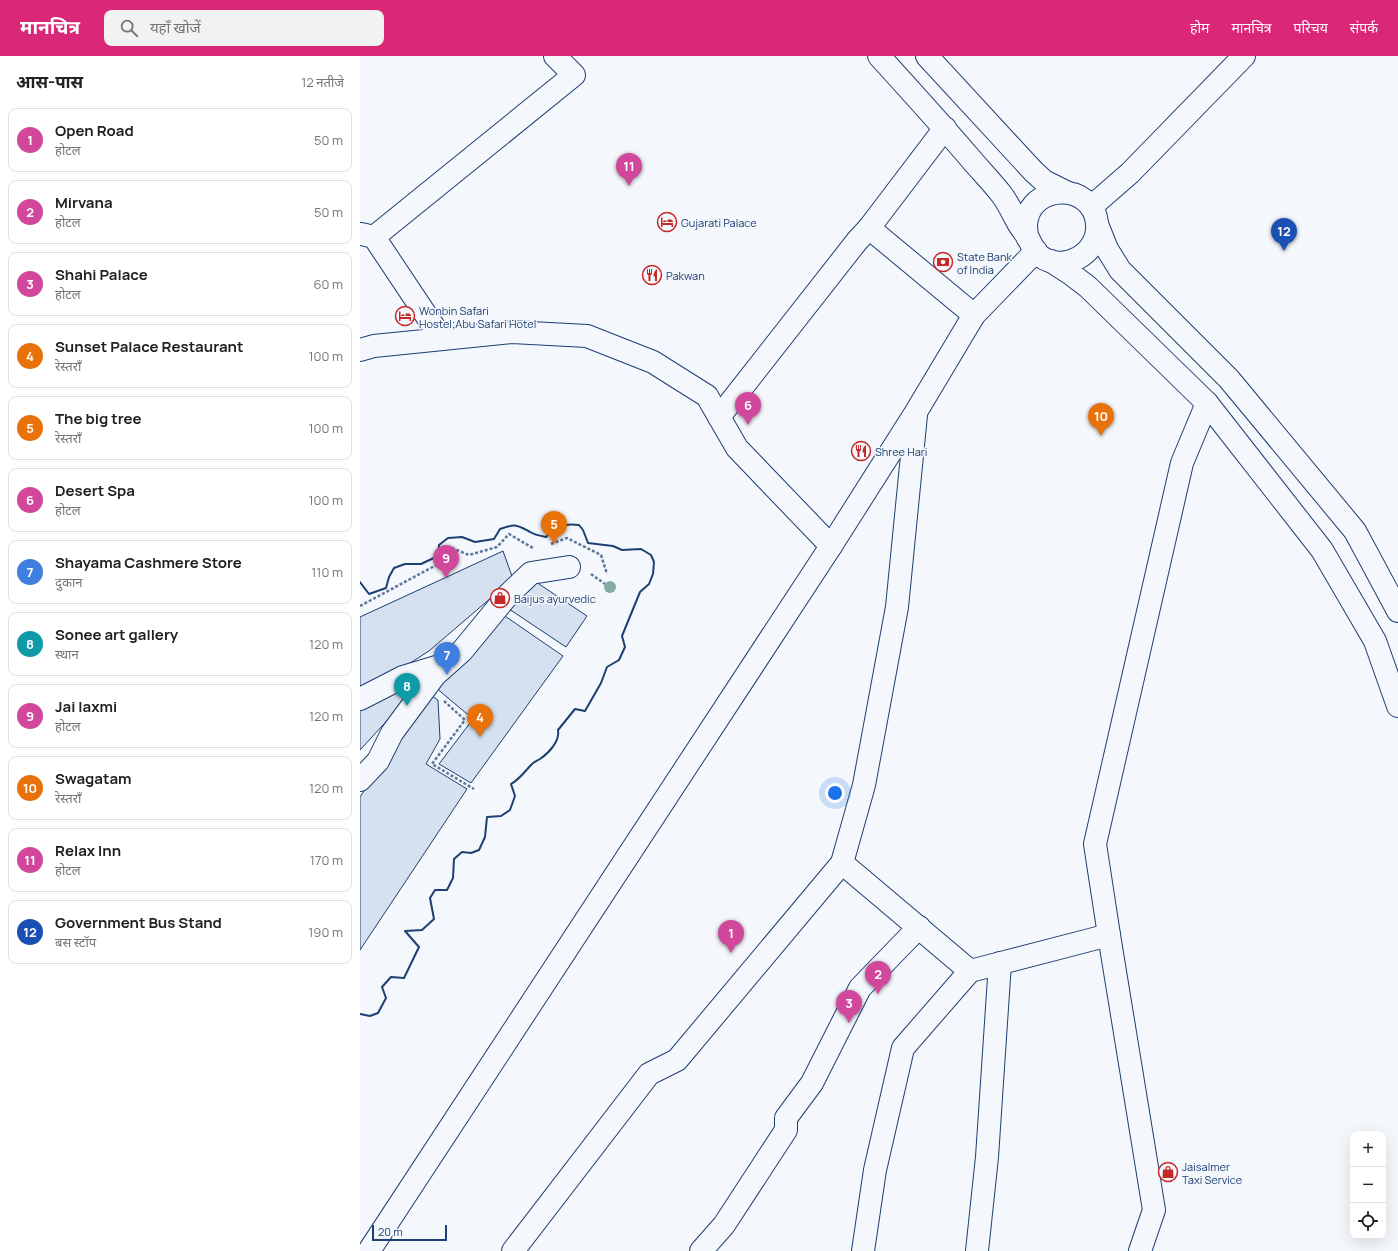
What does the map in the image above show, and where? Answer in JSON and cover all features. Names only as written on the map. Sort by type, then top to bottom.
[{"type":"street","points":[[442,339],[367,235],[574,75],[555,56]]},
{"type":"street","points":[[879,56],[945,128],[1002,196],[1038,250],[1088,287],[1207,403],[1322,550],[1375,641],[1398,706]]},
{"type":"street","points":[[927,56],[1034,172],[1044,181],[1085,200],[1094,216],[1107,249],[1120,270],[1229,379],[1354,531],[1398,611]]},
{"type":"street","points":[[1066,192],[1054,192],[1043,197],[1035,204],[1028,214],[1026,226],[1038,250],[1063,263],[1074,261],[1084,255],[1092,246],[1096,236],[1094,216],[1130,173],[1244,56]]},
{"type":"street","points":[[719,417],[857,241],[869,228],[945,128]]},
{"type":"street","points":[[869,228],[974,316]]},
{"type":"street","points":[[369,1251],[831,546],[916,412],[974,316],[1038,250]]},
{"type":"street","points":[[360,350],[374,346],[512,332],[586,336],[653,362],[707,396],[737,448],[831,546]]},
{"type":"street","points":[[1140,1251],[1154,1210],[1095,844],[1182,463],[1207,403]]},
{"type":"street","points":[[512,1251],[649,1074],[677,1060],[842,863],[864,785],[897,608],[916,412]]},
{"type":"street","points":[[360,780],[378,761],[392,733],[428,686],[435,674],[462,651],[508,595],[531,573],[569,567]]},
{"type":"street","points":[[360,700],[402,677],[448,664]]},
{"type":"street","points":[[842,863],[970,971]]},
{"type":"street","points":[[701,1251],[724,1225],[786,1130],[786,1118],[812,1083],[860,988],[918,927]]},
{"type":"street","points":[[863,1251],[875,1170],[903,1048],[970,971],[1109,936]]},
{"type":"street","points":[[977,1251],[986,1157],[1000,963]]},
{"type":"path","points":[[360,606],[442,562],[452,548],[470,555],[497,547],[508,534],[536,550]]},
{"type":"path","points":[[548,545],[568,538],[601,554],[607,574]]},
{"type":"path","points":[[428,686],[465,720],[432,764],[474,789]]},
{"type":"building","points":[[503,551],[513,579],[429,651],[360,695],[360,617]]},
{"type":"building","points":[[530,578],[587,616],[566,647],[509,609]]},
{"type":"building","points":[[502,614],[563,656],[471,783],[439,764],[473,719],[435,687]]},
{"type":"building","points":[[412,680],[418,687],[360,750],[360,705]]},
{"type":"building","points":[[429,694],[438,700],[440,739],[426,764],[467,789],[360,950],[360,797]]},
{"type":"wall","points":[[360,582],[369,594],[386,588],[389,577],[394,568],[405,564],[421,564],[438,556],[439,545],[448,538],[462,537],[475,542],[494,539],[500,529],[513,525],[519,526],[536,535],[546,537],[561,526],[569,524],[579,525],[583,530],[588,543],[613,546],[622,550],[641,549],[651,555],[654,562],[653,574],[649,584],[640,592],[622,636],[625,647],[619,660],[607,667],[601,683],[585,711],[575,709],[558,730],[556,742],[550,750],[533,763],[511,784],[515,796],[510,810],[501,816],[487,817],[485,837],[479,850],[471,853],[462,852],[454,859],[453,878],[447,890],[435,890],[430,898],[434,919],[422,930],[405,931],[419,947],[404,978],[391,977],[382,987],[386,998],[378,1013],[370,1016],[360,1014]]},
{"type":"place","name":"Relax Inn","points":[[629,186]]},
{"type":"place","name":"Gujarati Palace","points":[[667,222]]},
{"type":"place","name":"Government Bus Stand","points":[[1284,251]]},
{"type":"place","name":"State Bank of India","points":[[943,262]]},
{"type":"place","name":"Pakwan","points":[[652,275]]},
{"type":"place","name":"Wonbin Safari Hostel;Abu Safari Hotel","points":[[405,316]]},
{"type":"place","name":"Desert Spa","points":[[748,425]]},
{"type":"place","name":"Swagatam","points":[[1101,436]]},
{"type":"place","name":"Shree Hari","points":[[861,451]]},
{"type":"place","name":"The big tree","points":[[554,544]]},
{"type":"place","name":"Jai laxmi","points":[[446,578]]},
{"type":"place","name":"Baijus ayurvedic","points":[[500,598]]},
{"type":"place","name":"Shayama Cashmere Store","points":[[447,675]]},
{"type":"place","name":"Sonee art gallery","points":[[407,706]]},
{"type":"place","name":"Sunset Palace Restaurant","points":[[480,737]]},
{"type":"place","name":"Open Road","points":[[731,953]]},
{"type":"place","name":"Mirvana","points":[[878,994]]},
{"type":"place","name":"Shahi Palace","points":[[849,1023]]},
{"type":"place","name":"Jaisalmer Taxi Service","points":[[1168,1172]]}]
